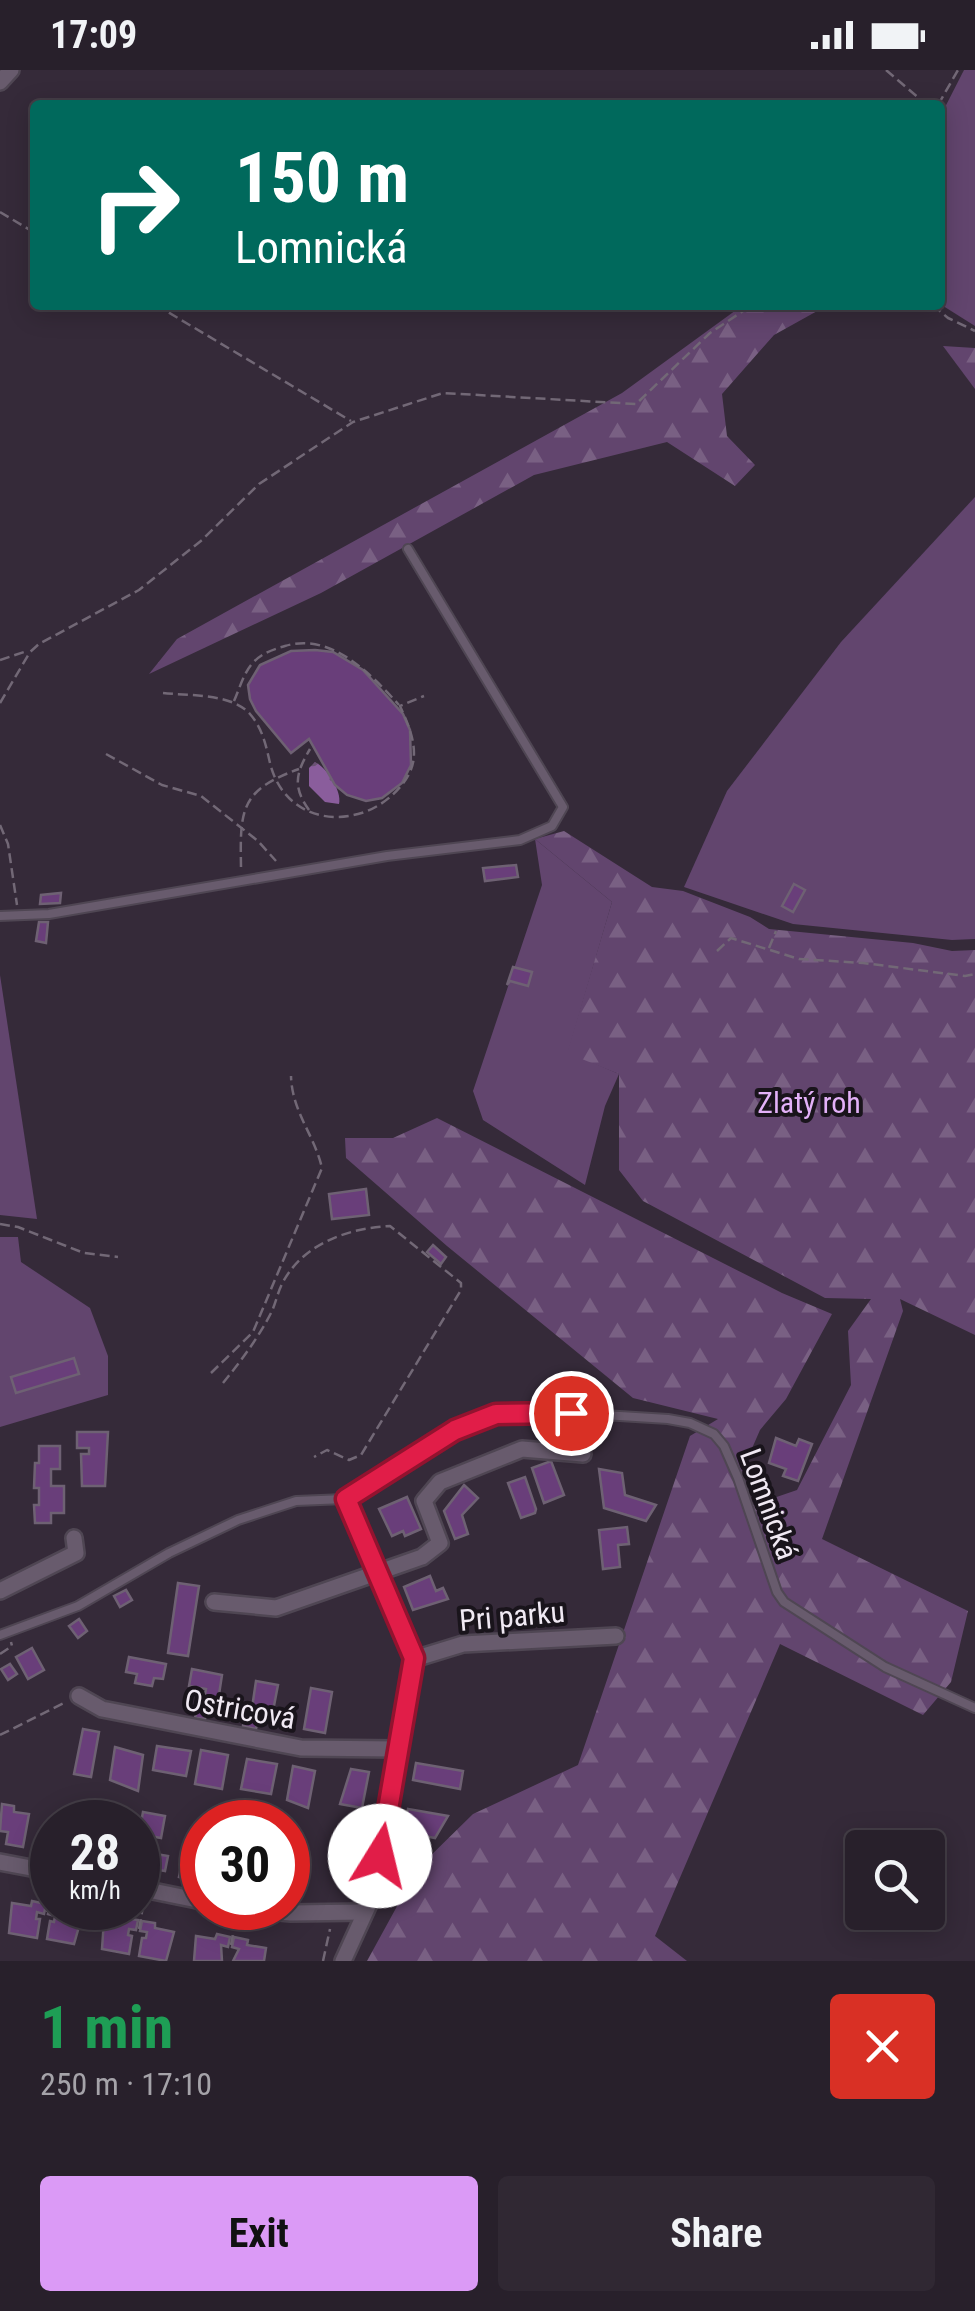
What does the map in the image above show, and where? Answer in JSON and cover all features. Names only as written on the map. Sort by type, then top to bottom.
[{"type":"street","points":[[0,82],[11,70]]},
{"type":"street","points":[[214,1602],[276,1608],[422,1557],[440,1544],[424,1501],[440,1482],[522,1449],[583,1454]]},
{"type":"street","points":[[343,1961],[375,1891],[414,1658],[346,1499]]},
{"type":"street","points":[[0,1591],[76,1553],[74,1538]]},
{"type":"street","name":"Pri parku","points":[[414,1658],[463,1644],[616,1636]]},
{"type":"street","name":"Ostricová","points":[[79,1696],[102,1709],[301,1748],[396,1749]]},
{"type":"street","points":[[0,1862],[30,1869]]},
{"type":"street","points":[[310,1911],[365,1912]]},
{"type":"lane","points":[[0,916],[49,914],[387,856],[520,840],[552,826],[562,808],[408,549]]},
{"type":"lane","name":"Lomnická","points":[[346,1499],[455,1430],[496,1414],[539,1411],[690,1423],[714,1434],[724,1446],[784,1602],[885,1666],[975,1707]]},
{"type":"lane","points":[[0,1634],[78,1606],[170,1553],[238,1520],[296,1501],[346,1499]]},
{"type":"path","points":[[886,70],[921,100]]},
{"type":"path","points":[[941,100],[958,70]]},
{"type":"path","points":[[0,212],[30,230]]},
{"type":"path","points":[[164,310],[353,422]]},
{"type":"path","points":[[0,703],[30,652],[48,638],[139,590],[202,540],[259,484],[353,422],[443,393],[636,404],[710,333],[744,310]]},
{"type":"path","points":[[940,310],[975,331]]},
{"type":"path","points":[[163,693],[234,701],[251,715],[268,744],[274,777],[295,806],[311,813],[337,819],[363,813],[402,786],[412,767],[411,730],[400,706],[362,667],[336,650],[296,642],[261,654],[247,669],[234,701]]},
{"type":"path","points":[[0,660],[30,652]]},
{"type":"path","points":[[400,706],[424,696]]},
{"type":"path","points":[[310,748],[298,769],[295,785],[311,813]]},
{"type":"path","points":[[106,754],[162,785],[201,796],[258,841],[287,873]]},
{"type":"path","points":[[241,881],[243,810],[274,777],[298,769]]},
{"type":"path","points":[[0,826],[8,844],[18,916]]},
{"type":"path","points":[[769,950],[776,930]]},
{"type":"path","points":[[718,951],[731,938],[799,959],[975,974]]},
{"type":"path","points":[[211,1374],[253,1332],[322,1168],[318,1150],[292,1099],[291,1076]]},
{"type":"path","points":[[0,1224],[18,1227],[84,1254],[118,1257]]},
{"type":"path","points":[[224,1384],[248,1352],[284,1280],[306,1255],[347,1232],[390,1226],[461,1282],[462,1290],[361,1455],[350,1460],[327,1450],[314,1456]]},
{"type":"path","points":[[0,1736],[79,1696]]},
{"type":"path","points":[[323,1961],[330,1937],[328,1911]]},
{"type":"path","points":[[230,1945],[233,1930]]},
{"type":"green space","points":[[964,70],[975,70],[975,326],[945,307],[945,107]]},
{"type":"green space","points":[[736,310],[819,310],[774,335],[722,394],[727,436],[755,465],[735,486],[667,442],[534,475],[321,593],[149,674],[177,639],[622,393]]},
{"type":"green space","points":[[943,346],[975,348],[975,389]]},
{"type":"green space","points":[[975,497],[975,939],[793,924],[684,887],[727,791],[841,642]]},
{"type":"green space","name":"Zlatý roh","points":[[564,831],[652,887],[683,891],[750,917],[769,929],[913,943],[952,951],[975,950],[975,1335],[900,1299],[903,1311],[822,1539],[968,1611],[951,1682],[923,1715],[780,1644],[655,1936],[687,1961],[367,1961],[418,1868],[473,1814],[578,1765],[690,1436],[718,1419],[633,1398],[346,1158],[345,1138],[393,1138],[437,1118],[782,1293],[832,1314],[786,1399],[760,1430],[743,1469],[750,1506],[797,1490],[851,1385],[848,1331],[871,1299],[825,1298],[643,1201],[619,1170],[619,1074],[567,1053],[612,902],[535,839]]},
{"type":"green space","points":[[535,839],[612,902],[568,1052],[619,1074],[605,1106],[585,1185],[483,1120],[473,1091],[542,885]]},
{"type":"green space","points":[[0,975],[37,1219],[0,1215]]},
{"type":"green space","points":[[0,1237],[18,1237],[21,1262],[90,1308],[108,1356],[108,1395],[0,1427]]},
{"type":"water","points":[[315,762],[333,780],[339,804],[325,802],[309,786],[309,768]]},
{"type":"building","points":[[291,651],[333,652],[363,670],[403,714],[410,730],[411,765],[402,783],[382,798],[366,801],[347,795],[335,785],[309,739],[291,753],[250,699],[248,685],[260,665]]},
{"type":"building","points":[[516,865],[518,877],[485,881],[483,868]]},
{"type":"building","points":[[794,884],[805,890],[793,912],[782,906]]},
{"type":"building","points":[[61,893],[60,903],[40,904],[41,895]]},
{"type":"building","points":[[39,922],[48,922],[46,943],[36,941]]},
{"type":"building","points":[[513,967],[532,972],[528,986],[510,981],[507,985]]},
{"type":"building","points":[[366,1189],[369,1215],[332,1219],[329,1194]]},
{"type":"building","points":[[433,1245],[446,1257],[441,1264],[427,1252]]},
{"type":"building","points":[[74,1358],[79,1374],[16,1393],[11,1377]]},
{"type":"building","points":[[77,1432],[108,1432],[105,1486],[82,1486],[81,1454],[89,1454],[89,1448],[77,1448]]},
{"type":"building","points":[[776,1438],[796,1446],[799,1439],[812,1444],[798,1481],[783,1476],[786,1469],[769,1463]]},
{"type":"building","points":[[39,1446],[60,1446],[60,1469],[51,1469],[51,1486],[64,1486],[64,1513],[51,1513],[51,1523],[35,1523],[34,1505],[39,1505],[39,1488],[34,1488],[35,1463],[39,1463]]},
{"type":"building","points":[[551,1461],[564,1495],[544,1503],[532,1468]]},
{"type":"building","points":[[599,1469],[622,1473],[625,1495],[656,1505],[646,1521],[604,1508]]},
{"type":"building","points":[[525,1477],[536,1509],[521,1518],[508,1483]]},
{"type":"building","points":[[464,1485],[478,1498],[462,1515],[468,1534],[455,1539],[444,1511]]},
{"type":"building","points":[[407,1497],[421,1529],[405,1536],[403,1531],[392,1536],[379,1509]]},
{"type":"building","points":[[627,1527],[629,1544],[618,1545],[620,1567],[603,1569],[599,1530]]},
{"type":"building","points":[[430,1576],[436,1591],[443,1588],[448,1599],[413,1610],[404,1587]]},
{"type":"building","points":[[178,1583],[199,1586],[188,1656],[168,1653]]},
{"type":"building","points":[[126,1590],[132,1600],[120,1607],[114,1596]]},
{"type":"building","points":[[79,1619],[87,1631],[78,1638],[69,1626]]},
{"type":"building","points":[[32,1648],[44,1670],[28,1679],[16,1657]]},
{"type":"building","points":[[129,1657],[166,1664],[163,1679],[154,1678],[152,1686],[135,1683],[137,1674],[126,1672]]},
{"type":"building","points":[[10,1664],[17,1674],[8,1680],[1,1669]]},
{"type":"building","points":[[192,1669],[222,1675],[218,1701],[204,1699],[206,1689],[189,1686]]},
{"type":"building","points":[[256,1681],[278,1685],[273,1711],[252,1708]]},
{"type":"building","points":[[311,1688],[332,1692],[325,1733],[304,1729]]},
{"type":"building","points":[[198,1703],[208,1704],[205,1719],[195,1718]]},
{"type":"building","points":[[245,1711],[259,1713],[256,1729],[243,1726]]},
{"type":"building","points":[[83,1729],[99,1732],[91,1777],[74,1774]]},
{"type":"building","points":[[157,1746],[191,1751],[186,1776],[153,1770]]},
{"type":"building","points":[[115,1747],[143,1755],[138,1791],[110,1780]]},
{"type":"building","points":[[201,1750],[228,1755],[222,1789],[195,1784]]},
{"type":"building","points":[[247,1759],[277,1764],[271,1794],[241,1789]]},
{"type":"building","points":[[416,1763],[463,1771],[460,1789],[413,1780]]},
{"type":"building","points":[[293,1766],[315,1771],[310,1800],[287,1800]]},
{"type":"building","points":[[351,1769],[369,1772],[362,1808],[340,1804]]},
{"type":"building","points":[[2,1804],[14,1806],[14,1812],[29,1814],[23,1847],[6,1844],[8,1832],[0,1831]]},
{"type":"building","points":[[408,1809],[448,1816],[435,1838],[404,1832]]},
{"type":"building","points":[[160,1815],[165,1816],[160,1838]]},
{"type":"building","points":[[160,1855],[168,1856],[165,1871],[160,1870]]},
{"type":"building","points":[[12,1903],[30,1906],[30,1930],[38,1930],[37,1938],[9,1933]]},
{"type":"building","points":[[48,1930],[78,1930],[74,1944],[47,1939]]},
{"type":"building","points":[[103,1930],[129,1930],[128,1935],[132,1936],[129,1954],[102,1949]]},
{"type":"building","points":[[140,1931],[174,1932],[166,1961],[139,1956],[147,1932]]},
{"type":"building","points":[[217,1934],[230,1937],[228,1947],[221,1945],[222,1961],[194,1961],[196,1936],[215,1939]]},
{"type":"building","points":[[234,1937],[248,1940],[247,1945],[266,1948],[264,1961],[233,1961],[239,1949],[232,1947]]},
{"type":"route","points":[[380,1856],[414,1658],[346,1499],[455,1430],[496,1414],[571,1413]]}]
